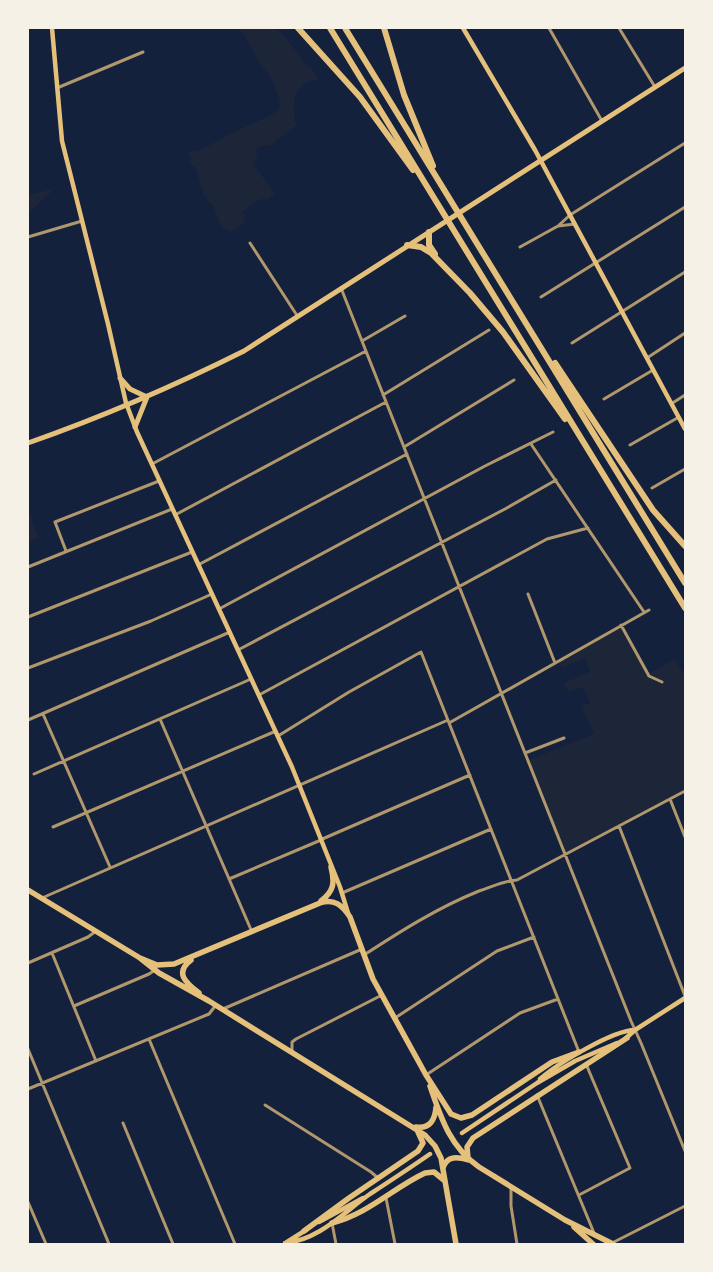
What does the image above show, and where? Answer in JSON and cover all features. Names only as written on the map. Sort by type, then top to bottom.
[{"type":"highway","points":[[298,28],[357,93],[442,211]]},
{"type":"highway","points":[[330,28],[685,608]]},
{"type":"highway","points":[[345,28],[685,583]]},
{"type":"highway","points":[[384,28],[407,103],[444,189]]},
{"type":"highway","points":[[429,232],[429,245],[446,268]]},
{"type":"highway","points":[[407,245],[426,249],[446,268],[500,327],[597,465]]},
{"type":"highway","points":[[509,296],[653,510],[685,546]]},
{"type":"highway","points":[[318,903],[329,894],[333,887],[331,867]]},
{"type":"highway","points":[[28,890],[140,958],[155,970],[216,1005],[425,1135],[435,1146],[443,1169],[456,1244]]},
{"type":"highway","points":[[140,958],[154,964],[164,966],[178,963],[318,903],[328,901],[337,902],[344,908],[350,917],[364,955],[382,995],[426,1075],[450,1112],[456,1116],[465,1118],[474,1114],[552,1062],[579,1052]]},
{"type":"highway","points":[[198,955],[184,967],[183,977],[188,984],[209,1001]]},
{"type":"highway","points":[[469,1160],[466,1149],[471,1140],[537,1095],[627,1038]]},
{"type":"highway","points":[[426,1075],[448,1135],[469,1160],[565,1220],[594,1233],[613,1244]]},
{"type":"highway","points":[[414,1127],[425,1127],[432,1122],[435,1114],[435,1102]]},
{"type":"highway","points":[[304,1231],[420,1150],[422,1146],[422,1138],[414,1127]]},
{"type":"highway","points":[[443,1169],[445,1163],[452,1158],[469,1160]]},
{"type":"highway","points":[[332,1223],[351,1217],[386,1198],[428,1172],[437,1173],[445,1181]]},
{"type":"highway","points":[[565,1220],[593,1244]]},
{"type":"main road","points":[[52,28],[62,141],[126,405],[159,481],[300,785],[350,917]]},
{"type":"main road","points":[[463,28],[541,161],[685,429]]},
{"type":"main road","points":[[28,443],[188,379],[244,351],[685,68]]},
{"type":"main road","points":[[120,378],[130,389],[147,396]]},
{"type":"main road","points":[[135,427],[147,396]]},
{"type":"main road","points":[[462,1133],[537,1083],[575,1061],[627,1038],[635,1030],[685,997]]},
{"type":"main road","points":[[537,1083],[552,1070],[579,1052],[624,1032],[635,1030]]},
{"type":"main road","points":[[284,1244],[303,1239],[332,1223],[368,1196],[430,1154]]},
{"type":"main road","points":[[284,1244],[304,1231],[368,1196]]},
{"type":"street","points":[[549,28],[602,121]]},
{"type":"street","points":[[619,28],[655,87]]},
{"type":"street","points":[[57,88],[142,52]]},
{"type":"street","points":[[520,246],[558,226],[570,215],[685,143]]},
{"type":"street","points":[[541,297],[685,207]]},
{"type":"street","points":[[28,237],[82,221]]},
{"type":"street","points":[[558,226],[575,224]]},
{"type":"street","points":[[250,243],[298,317]]},
{"type":"street","points":[[572,343],[685,272]]},
{"type":"street","points":[[341,288],[635,1030],[685,1150]]},
{"type":"street","points":[[362,341],[405,316]]},
{"type":"street","points":[[383,395],[489,330]]},
{"type":"street","points":[[647,358],[685,333]]},
{"type":"street","points":[[152,464],[366,351]]},
{"type":"street","points":[[604,399],[653,370]]},
{"type":"street","points":[[404,447],[514,380]]},
{"type":"street","points":[[671,404],[685,395]]},
{"type":"street","points":[[175,515],[386,402]]},
{"type":"street","points":[[630,445],[679,417]]},
{"type":"street","points":[[219,609],[424,498],[552,432]]},
{"type":"street","points":[[531,444],[644,612]]},
{"type":"street","points":[[198,565],[407,454]]},
{"type":"street","points":[[652,488],[685,469]]},
{"type":"street","points":[[238,650],[556,480]]},
{"type":"street","points":[[66,551],[55,522],[159,481]]},
{"type":"street","points":[[28,567],[172,509]]},
{"type":"street","points":[[259,695],[547,539],[588,528]]},
{"type":"street","points":[[28,617],[192,552]]},
{"type":"street","points":[[28,668],[157,618],[212,594]]},
{"type":"street","points":[[528,594],[555,662]]},
{"type":"street","points":[[42,898],[449,721],[649,610]]},
{"type":"street","points":[[621,625],[649,676],[662,682]]},
{"type":"street","points":[[28,720],[230,632]]},
{"type":"street","points":[[54,827],[277,734],[348,692],[422,652],[579,1052]]},
{"type":"street","points":[[34,774],[252,679]]},
{"type":"street","points":[[43,714],[110,868]]},
{"type":"street","points":[[160,719],[252,932]]},
{"type":"street","points":[[525,753],[564,738]]},
{"type":"street","points":[[229,879],[470,775]]},
{"type":"street","points":[[364,955],[424,916],[457,900],[512,880],[517,880],[685,791]]},
{"type":"street","points":[[670,799],[685,837]]},
{"type":"street","points":[[618,826],[685,997]]},
{"type":"street","points":[[342,893],[491,829]]},
{"type":"street","points":[[28,963],[89,937],[96,931]]},
{"type":"street","points":[[395,1018],[497,951],[534,937]]},
{"type":"street","points":[[222,1009],[362,949]]},
{"type":"street","points":[[52,953],[96,1061]]},
{"type":"street","points":[[74,1006],[149,974],[155,970]]},
{"type":"street","points":[[292,1052],[292,1042],[296,1039],[382,995]]},
{"type":"street","points":[[426,1075],[520,1013],[558,999]]},
{"type":"street","points":[[28,1089],[210,1014],[216,1005]]},
{"type":"street","points":[[149,1039],[234,1244]]},
{"type":"street","points":[[28,1048],[109,1244]]},
{"type":"street","points":[[579,1194],[630,1168],[586,1064]]},
{"type":"street","points":[[537,1095],[594,1233]]},
{"type":"street","points":[[265,1105],[371,1172],[378,1178]]},
{"type":"street","points":[[123,1123],[173,1244]]},
{"type":"street","points":[[512,1187],[511,1206],[517,1244]]},
{"type":"street","points":[[386,1198],[395,1244]]},
{"type":"street","points":[[28,1202],[46,1244]]},
{"type":"street","points":[[613,1244],[685,1206]]},
{"type":"street","points":[[332,1223],[336,1244]]},
{"type":"shaded area","points":[[237,28],[277,28],[297,52],[302,61],[312,69],[318,79],[304,84],[296,94],[294,100],[294,113],[297,125],[271,145],[258,147],[256,151],[258,157],[254,160],[253,164],[275,193],[269,199],[261,199],[253,203],[241,213],[245,215],[243,219],[245,222],[232,232],[221,225],[214,208],[205,197],[201,189],[195,167],[189,164],[191,157],[188,152],[201,150],[234,132],[274,114],[280,107],[280,98],[271,78],[254,54],[244,34]]},
{"type":"shaded area","points":[[54,189],[34,208],[28,211],[28,195]]},
{"type":"shaded area","points":[[28,508],[38,537],[28,542]]},
{"type":"shaded area","points":[[623,625],[648,674],[675,659],[685,676],[685,792],[566,854],[528,760],[594,734],[582,706],[590,703],[583,687],[568,692],[564,683],[590,672],[585,658],[562,667],[558,661]]}]
